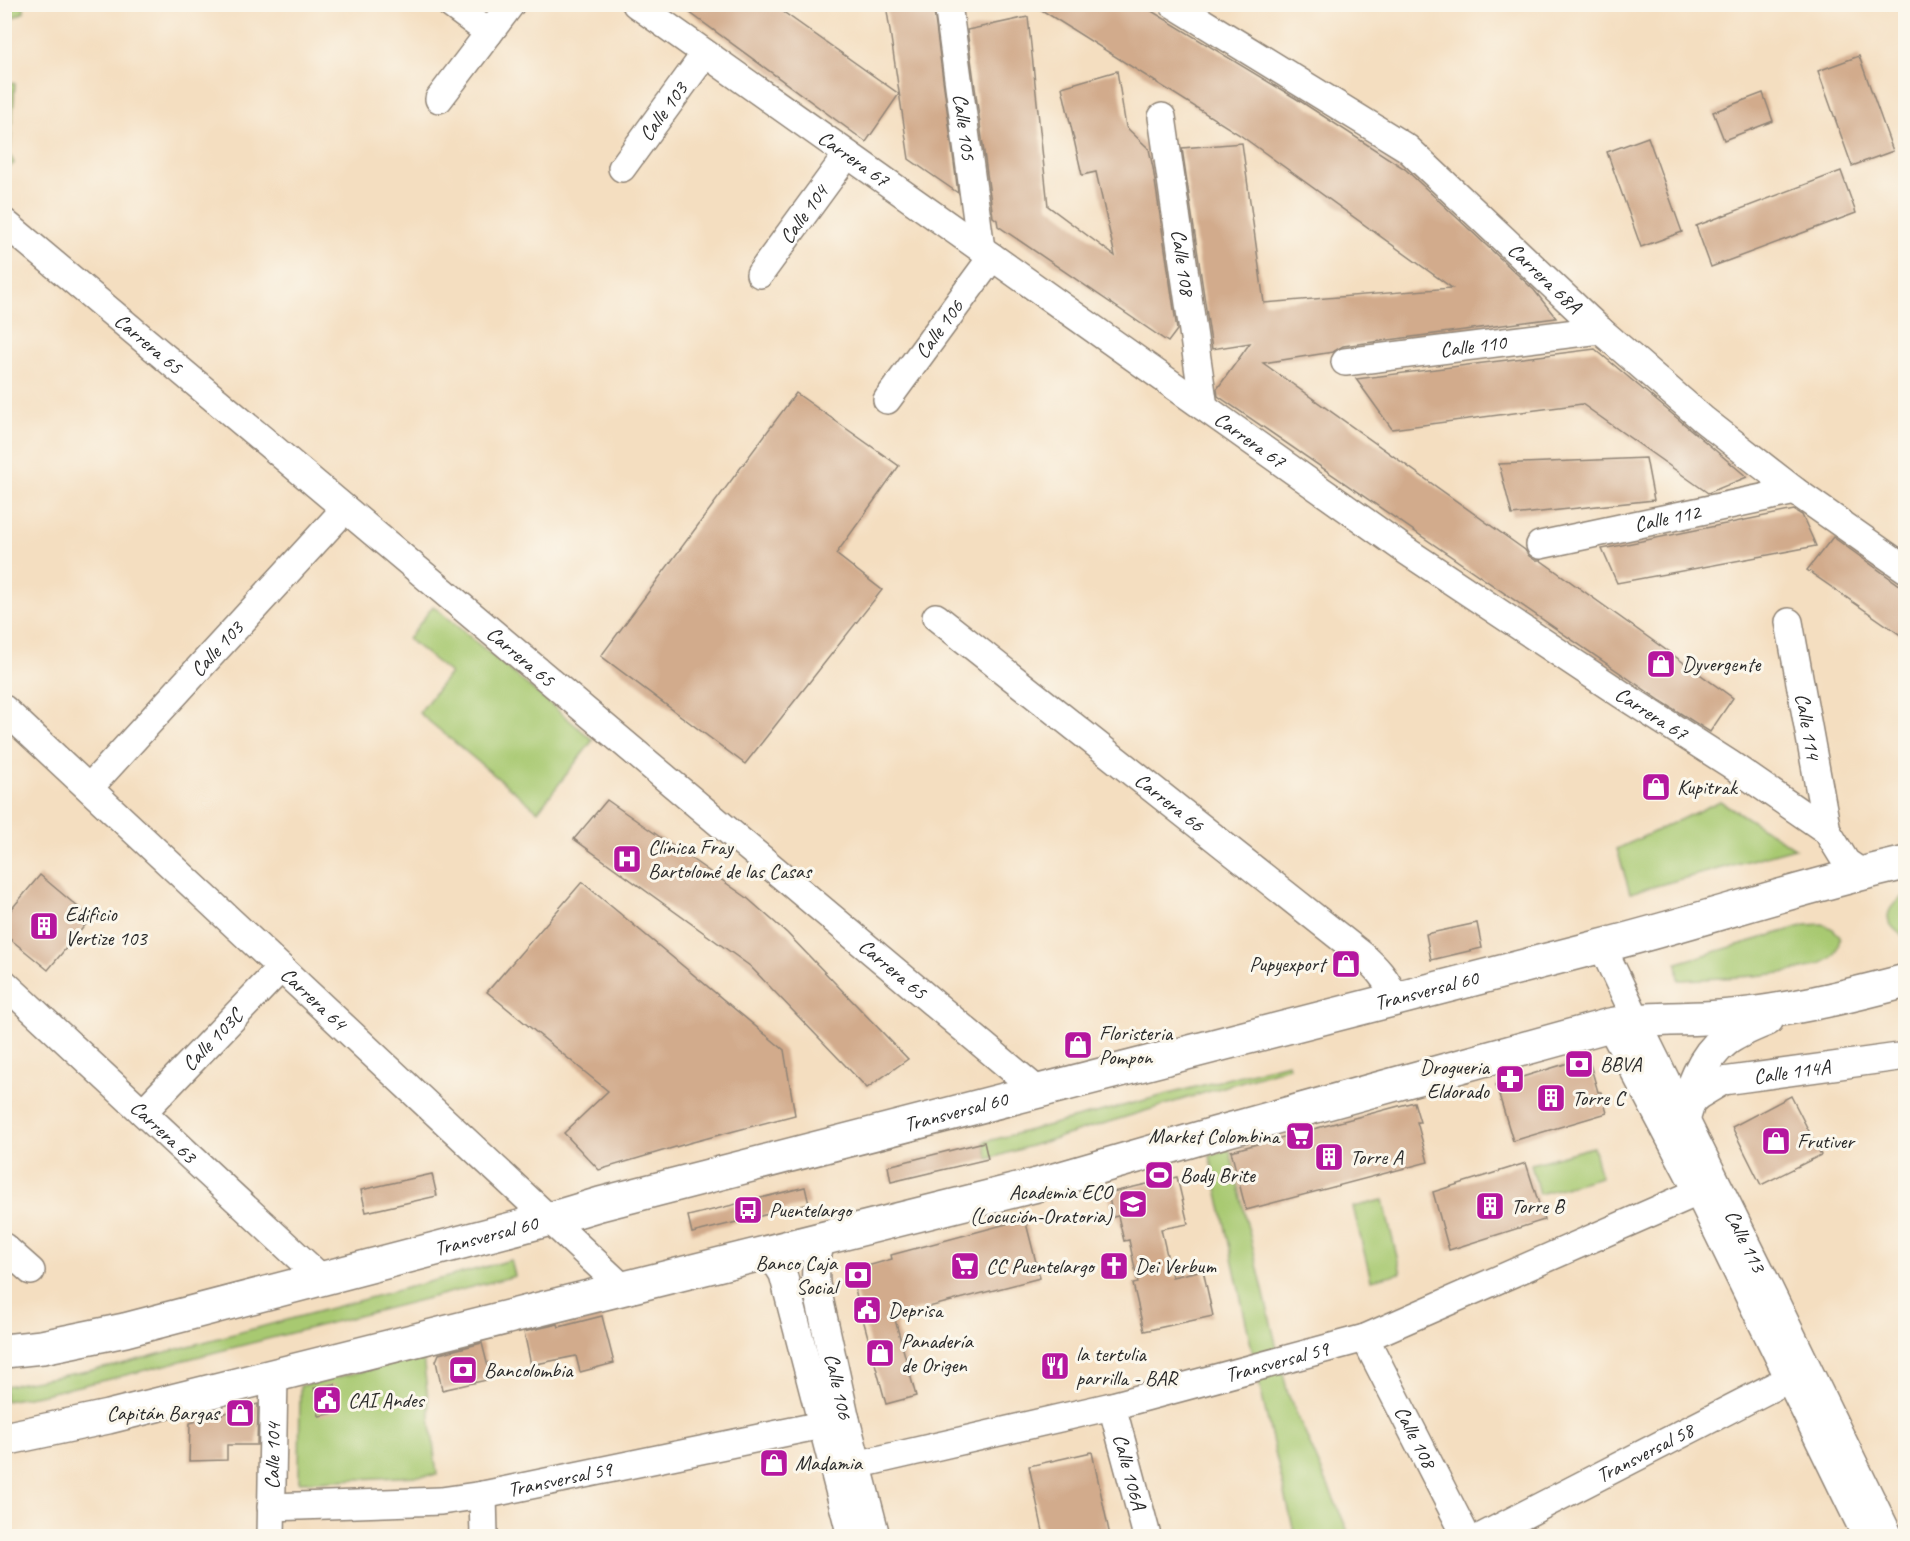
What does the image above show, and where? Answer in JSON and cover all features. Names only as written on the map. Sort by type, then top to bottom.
[{"type":"main road","name":"Transversal 60","points":[[4,1351],[42,1347],[125,1330],[1394,997],[1602,946],[1905,863]]},
{"type":"main road","points":[[4,1439],[108,1417],[761,1252],[1037,1185],[1226,1130],[1623,1022],[1720,1017],[1789,1008],[1905,981]]},
{"type":"main road","points":[[1686,1111],[1697,1078],[1717,1046],[1733,1035],[1789,1008]]},
{"type":"street","points":[[450,4],[489,33]]},
{"type":"street","points":[[439,99],[511,4]]},
{"type":"street","name":"Carrera 67","points":[[636,4],[1408,552],[1730,764],[1827,831],[1846,862],[1862,873]]},
{"type":"street","name":"Calle 105","points":[[948,4],[986,253]]},
{"type":"street","name":"Carrera 68A","points":[[1173,4],[1407,148],[1600,330],[1704,420],[1795,491],[1905,569]]},
{"type":"street","name":"Calle 103","points":[[622,168],[705,54]]},
{"type":"street","name":"Calle 108","points":[[1162,117],[1204,407]]},
{"type":"street","name":"Calle 104","points":[[760,274],[847,154]]},
{"type":"street","name":"Carrera 65","points":[[4,222],[1038,1091]]},
{"type":"street","name":"Calle 106","points":[[887,400],[986,253]]},
{"type":"street","name":"Calle 110","points":[[1345,362],[1600,330]]},
{"type":"street","name":"Calle 112","points":[[1540,545],[1795,491]]},
{"type":"street","name":"Calle 103","points":[[89,788],[345,509]]},
{"type":"street","name":"Carrera 66","points":[[936,617],[1361,954],[1384,977],[1394,997]]},
{"type":"street","name":"Calle 114","points":[[1789,622],[1827,831]]},
{"type":"street","name":"Carrera 64","points":[[4,709],[623,1288]]},
{"type":"street","name":"Calle 113","points":[[1602,946],[1623,1022],[1698,1192],[1889,1536]]},
{"type":"street","name":"Calle 103C","points":[[143,1112],[281,968]]},
{"type":"street","name":"Carrera 63","points":[[4,983],[322,1279]]},
{"type":"street","name":"Calle 113","points":[[1623,1022],[1686,1111],[1716,1184],[1760,1268],[1799,1374],[1866,1536]]},
{"type":"street","name":"Calle 114A","points":[[1686,1111],[1698,1096],[1723,1081],[1905,1056]]},
{"type":"street","name":"Transversal 59","points":[[846,1467],[1112,1406],[1365,1338],[1698,1192]]},
{"type":"street","name":"Calle 106","points":[[824,1237],[815,1267],[834,1422]]},
{"type":"street","points":[[4,1247],[31,1271]]},
{"type":"street","name":"Calle 106","points":[[761,1252],[778,1266],[783,1274],[834,1422],[846,1467],[876,1536]]},
{"type":"street","name":"Calle 108","points":[[1365,1338],[1466,1536]]},
{"type":"street","name":"Transversal 58","points":[[1482,1536],[1799,1374]]},
{"type":"street","name":"Calle 104","points":[[271,1536],[274,1376]]},
{"type":"street","name":"Calle 106A","points":[[1112,1406],[1147,1536]]},
{"type":"street","name":"Transversal 59","points":[[271,1507],[441,1501],[483,1495],[834,1422]]},
{"type":"street","name":"Calle 106","points":[[846,1467],[851,1536]]},
{"type":"street","points":[[483,1495],[484,1536]]},
{"type":"green space","points":[[5,4],[24,5],[24,12],[5,22]]},
{"type":"green space","points":[[5,80],[15,84],[10,155],[14,163],[5,171]]},
{"type":"green space","points":[[433,606],[593,740],[538,811],[419,713],[450,673],[408,639]]},
{"type":"green space","points":[[1720,801],[1795,848],[1630,893],[1617,849]]},
{"type":"green space","points":[[1905,895],[1905,937],[1892,927],[1888,916],[1892,906]]},
{"type":"green space","points":[[1823,924],[1840,936],[1834,955],[1820,964],[1759,976],[1679,980],[1677,963],[1806,925]]},
{"type":"green space","points":[[1288,1063],[1289,1067],[988,1159],[984,1142]]},
{"type":"green space","points":[[1593,1147],[1601,1177],[1539,1194],[1531,1164]]},
{"type":"green space","points":[[1229,1148],[1288,1394],[1350,1536],[1295,1536],[1210,1156]]},
{"type":"green space","points":[[1383,1200],[1401,1273],[1371,1280],[1353,1207]]},
{"type":"green space","points":[[511,1260],[515,1276],[118,1377],[5,1401],[5,1386],[114,1366]]},
{"type":"green space","points":[[423,1357],[437,1475],[299,1482],[300,1386]]},
{"type":"building","points":[[678,4],[772,4],[899,94],[866,142]]},
{"type":"building","points":[[886,4],[933,4],[958,193],[909,159]]},
{"type":"building","points":[[1032,4],[1140,4],[1300,101],[1405,169],[1534,290],[1556,318],[1343,346],[1333,352],[1263,363],[1525,550],[1529,556],[1540,560],[1733,698],[1710,732],[1661,701],[1218,396],[1217,389],[1250,343],[1212,349],[1182,148],[1242,143],[1264,303],[1452,288],[1240,135]]},
{"type":"building","points":[[1028,17],[1048,206],[1115,256],[1096,172],[1082,175],[1062,87],[1117,71],[1126,127],[1149,149],[1153,168],[1177,330],[1168,342],[998,226],[997,220],[993,217],[967,30]]},
{"type":"building","points":[[1859,56],[1893,151],[1852,166],[1818,71]]},
{"type":"building","points":[[1763,93],[1773,121],[1724,140],[1713,112]]},
{"type":"building","points":[[1648,137],[1682,232],[1641,247],[1607,152]]},
{"type":"building","points":[[1841,171],[1856,213],[1711,267],[1696,226]]},
{"type":"building","points":[[1595,349],[1747,477],[1708,493],[1582,404],[1392,429],[1356,379]]},
{"type":"building","points":[[796,393],[899,466],[836,554],[882,590],[745,764],[601,656]]},
{"type":"building","points":[[1646,458],[1654,500],[1512,515],[1499,464]]},
{"type":"building","points":[[1794,510],[1802,515],[1816,546],[1617,583],[1602,549]]},
{"type":"building","points":[[1833,537],[1905,589],[1905,638],[1807,570]]},
{"type":"building","points":[[607,800],[746,897],[787,933],[908,1059],[867,1088],[750,966],[574,839]]},
{"type":"building","name":"Edificio Vertize 103","points":[[40,875],[91,918],[48,970],[4,934],[4,918]]},
{"type":"building","points":[[582,882],[784,1050],[795,1115],[599,1170],[564,1133],[608,1091],[487,992]]},
{"type":"building","points":[[1477,923],[1482,948],[1431,960],[1426,934]]},
{"type":"building","name":"Torre C","points":[[1588,1057],[1607,1113],[1513,1141],[1496,1085]]},
{"type":"building","name":"Frutiver","points":[[1791,1096],[1821,1155],[1761,1185],[1732,1127]]},
{"type":"building","name":"Torre A","points":[[1414,1102],[1428,1162],[1246,1210],[1231,1151]]},
{"type":"building","name":"Puentelargo","points":[[984,1142],[988,1159],[891,1182],[888,1166]]},
{"type":"building","name":"Torre B","points":[[1526,1163],[1544,1220],[1449,1250],[1433,1192]]},
{"type":"building","points":[[432,1174],[437,1196],[366,1212],[361,1190]]},
{"type":"building","points":[[1177,1177],[1188,1224],[1161,1229],[1172,1277],[1203,1270],[1213,1316],[1144,1331],[1133,1284],[1138,1283],[1129,1240],[1124,1241],[1118,1216],[1113,1217],[1108,1193]]},
{"type":"building","name":"Puentelargo","points":[[805,1187],[809,1204],[692,1233],[688,1216]]},
{"type":"building","name":"CC Puentelargo","points":[[1025,1219],[1040,1278],[894,1316],[916,1396],[886,1404],[850,1271],[892,1259],[891,1255]]},
{"type":"building","points":[[602,1316],[614,1363],[580,1372],[576,1356],[531,1365],[524,1332],[558,1324],[559,1327]]},
{"type":"building","name":"Bancolombia","points":[[482,1343],[491,1379],[442,1390],[436,1361],[439,1354]]},
{"type":"building","name":"CAI Andes","points":[[335,1384],[340,1412],[319,1416],[314,1388]]},
{"type":"building","points":[[258,1404],[257,1445],[227,1445],[227,1460],[189,1461],[190,1423]]},
{"type":"building","points":[[1092,1452],[1110,1536],[1044,1536],[1029,1466]]},
{"type":"place","name":"Dyvergente","points":[[1661,664]]},
{"type":"place","name":"Kupitrak","points":[[1656,787]]},
{"type":"place","name":"Clínica Fray Bartolomé de las Casas","points":[[627,859]]},
{"type":"place","name":"Edificio Vertize 103","points":[[44,926]]},
{"type":"place","name":"Pupyexport","points":[[1346,964]]},
{"type":"place","name":"Floristeria Pompon","points":[[1078,1045]]},
{"type":"place","name":"BBVA","points":[[1579,1064]]},
{"type":"place","name":"Drogueria Eldorado","points":[[1510,1079]]},
{"type":"place","name":"Torre C","points":[[1551,1098]]},
{"type":"place","name":"Market Colombina","points":[[1300,1136]]},
{"type":"place","name":"Frutiver","points":[[1776,1141]]},
{"type":"place","name":"Torre A","points":[[1329,1157]]},
{"type":"place","name":"Body Brite","points":[[1159,1175]]},
{"type":"place","name":"Academia ECO (Locución-Oratoria)","points":[[1133,1204]]},
{"type":"place","name":"Torre B","points":[[1490,1206]]},
{"type":"place","name":"Puentelargo","points":[[748,1210]]},
{"type":"place","name":"CC Puentelargo","points":[[965,1266]]},
{"type":"place","name":"Dei Verbum","points":[[1114,1266]]},
{"type":"place","name":"Banco Caja Social","points":[[858,1275]]},
{"type":"place","name":"Deprisa","points":[[867,1310]]},
{"type":"place","name":"Panadería de Origen","points":[[880,1353]]},
{"type":"place","name":"la tertulia parrilla - BAR","points":[[1055,1366]]},
{"type":"place","name":"Bancolombia","points":[[463,1370]]},
{"type":"place","name":"CAI Andes","points":[[327,1400]]},
{"type":"place","name":"Capitán Bargas","points":[[240,1413]]},
{"type":"place","name":"Madamia","points":[[774,1463]]}]
